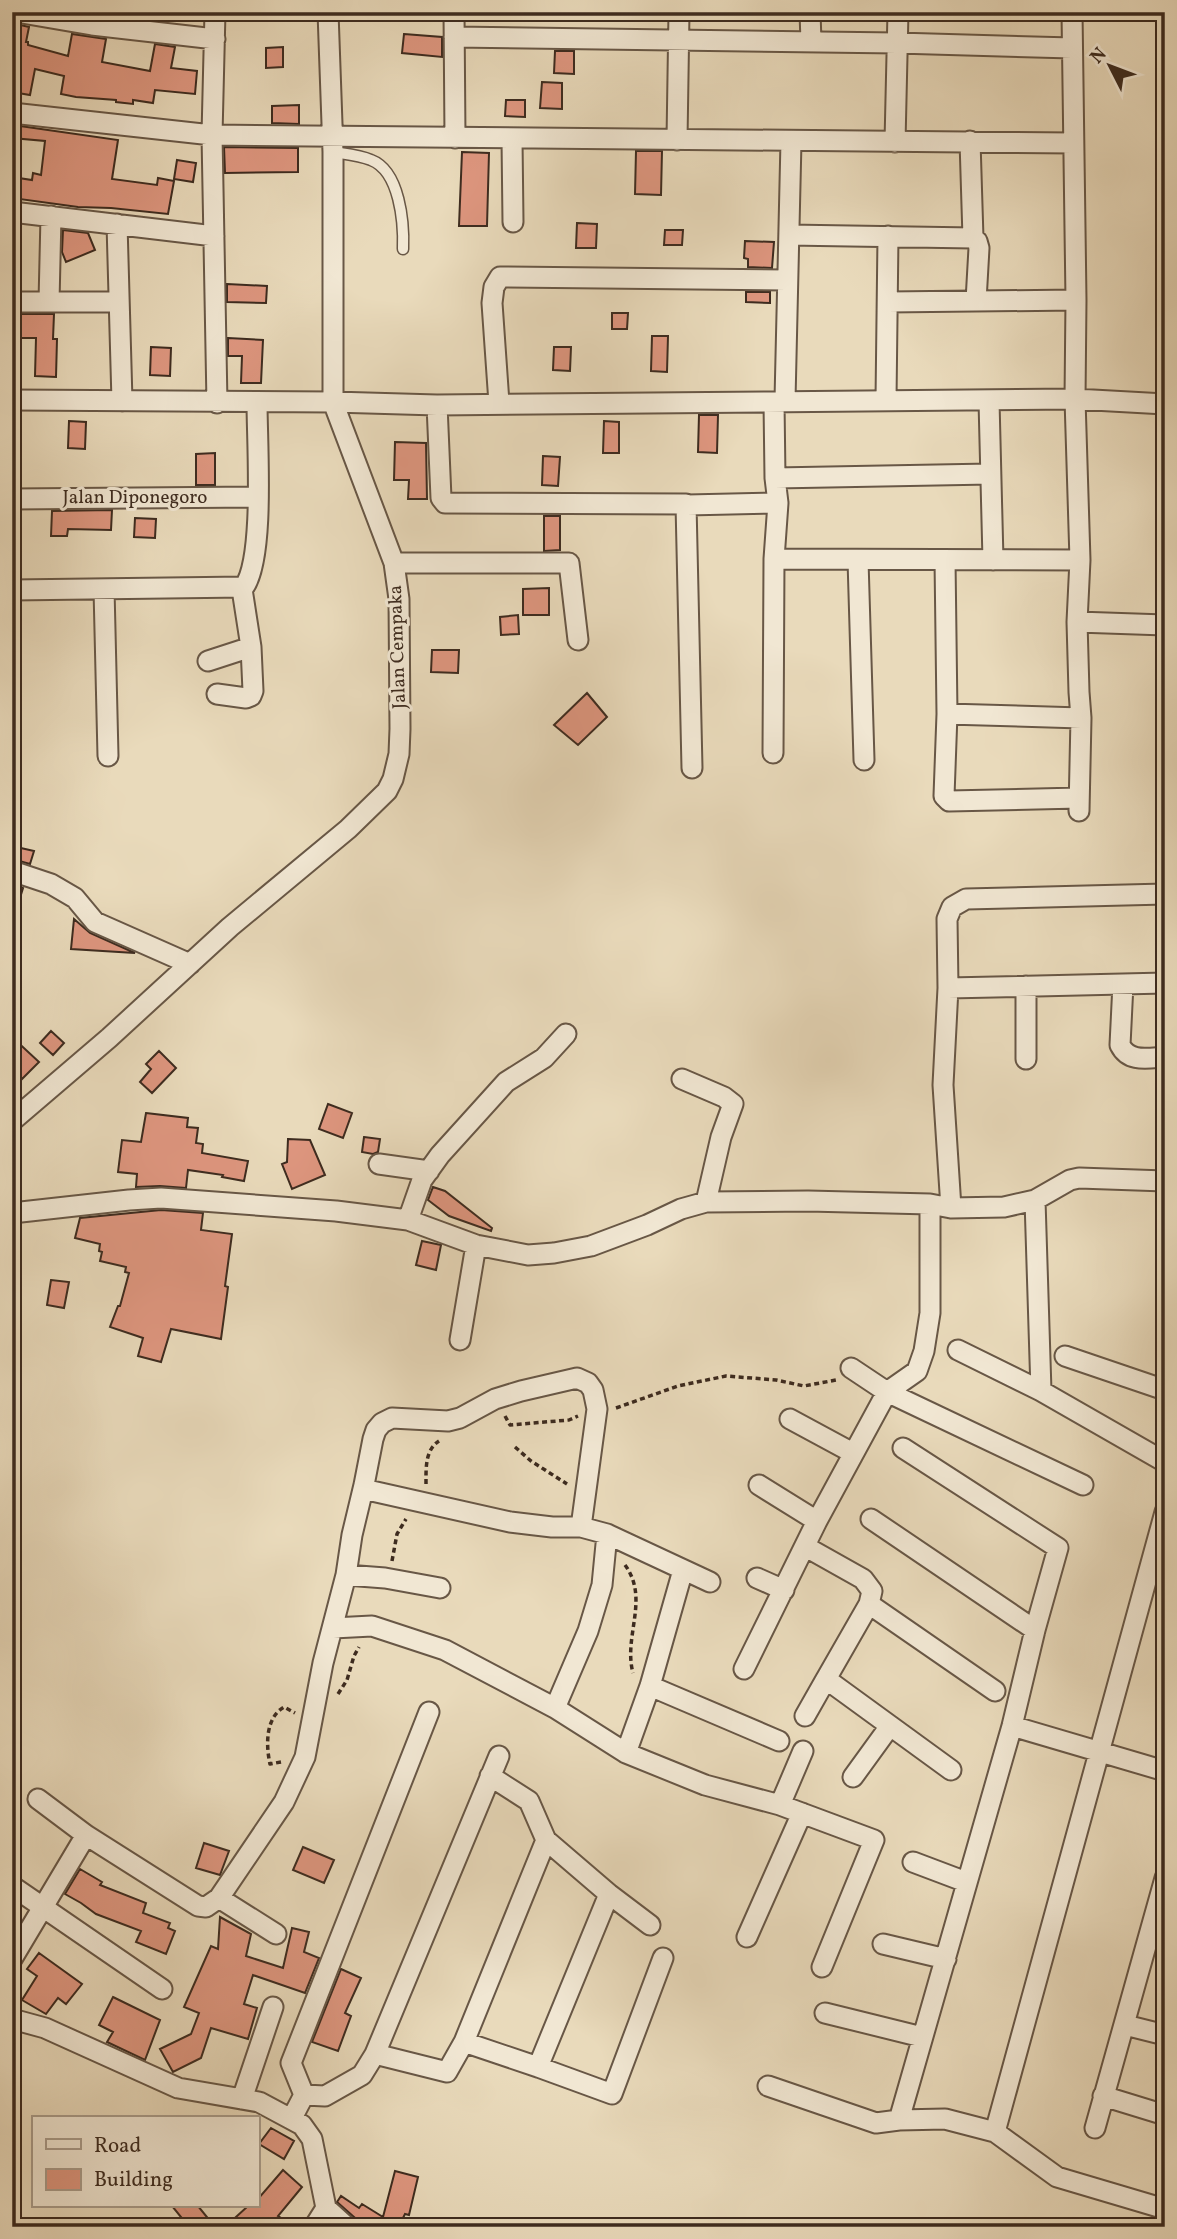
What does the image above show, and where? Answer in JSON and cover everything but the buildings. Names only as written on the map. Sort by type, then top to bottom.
[{"type":"street","points":[[16,12],[92,25],[215,39]]},
{"type":"street","points":[[215,12],[212,135],[216,402]]},
{"type":"street","name":"Jalan Cempaka","points":[[12,1121],[109,1038],[230,927],[348,829],[387,791],[396,767],[400,740],[399,599],[394,564],[333,402],[332,144],[328,12]]},
{"type":"street","points":[[454,12],[455,138]]},
{"type":"street","points":[[677,140],[679,12]]},
{"type":"street","points":[[810,12],[811,42]]},
{"type":"street","points":[[895,142],[898,12]]},
{"type":"street","points":[[945,560],[947,714],[944,796],[949,801],[1079,804],[1081,718],[1077,622],[1080,560],[1075,399],[1072,12]]},
{"type":"street","points":[[454,37],[1072,48]]},
{"type":"street","points":[[12,113],[212,135],[332,144],[455,138],[1073,144]]},
{"type":"street","points":[[512,139],[513,222]]},
{"type":"street","points":[[773,753],[774,559],[778,503],[775,478],[788,280],[791,141]]},
{"type":"street","points":[[970,141],[973,238]]},
{"type":"street","points":[[12,212],[214,236]]},
{"type":"street","points":[[49,302],[51,216]]},
{"type":"street","points":[[117,224],[122,401]]},
{"type":"street","points":[[789,235],[973,238],[979,248],[976,301]]},
{"type":"street","points":[[886,400],[888,236]]},
{"type":"street","points":[[499,403],[492,303],[494,287],[500,277],[788,280]]},
{"type":"street","points":[[888,302],[1076,300]]},
{"type":"street","points":[[12,302],[119,302]]},
{"type":"street","points":[[12,400],[437,405],[1075,399],[1165,404]]},
{"type":"street","points":[[989,401],[993,560]]},
{"type":"street","points":[[217,694],[246,698],[251,696],[253,691],[251,647],[242,589],[249,580],[257,536],[257,403]]},
{"type":"street","points":[[437,405],[441,498],[445,503],[778,503]]},
{"type":"street","points":[[775,478],[990,474]]},
{"type":"street","name":"Jalan Diponegoro","points":[[12,499],[257,497]]},
{"type":"street","points":[[687,505],[692,768]]},
{"type":"street","points":[[774,559],[1080,560]]},
{"type":"street","points":[[858,560],[864,760]]},
{"type":"street","points":[[394,564],[569,563],[579,640]]},
{"type":"street","points":[[104,589],[107,756]]},
{"type":"street","points":[[12,590],[242,589]]},
{"type":"street","points":[[1077,622],[1165,625]]},
{"type":"street","points":[[208,661],[251,647]]},
{"type":"street","points":[[947,714],[1081,718]]},
{"type":"street","points":[[12,871],[51,884],[75,898],[95,922],[190,964]]},
{"type":"street","points":[[951,1208],[943,1085],[948,988],[947,919],[952,907],[966,899],[1165,894]]},
{"type":"street","points":[[948,988],[1165,983]]},
{"type":"street","points":[[1123,984],[1120,1045],[1123,1051],[1134,1058],[1165,1057]]},
{"type":"street","points":[[1026,986],[1027,1059]]},
{"type":"street","points":[[408,1220],[414,1200],[440,1155],[500,1088],[518,1073],[544,1058],[566,1034]]},
{"type":"street","points":[[682,1079],[724,1097],[733,1104],[721,1137],[706,1202]]},
{"type":"street","points":[[379,1164],[429,1171]]},
{"type":"street","points":[[12,1213],[161,1198],[336,1211],[408,1220],[477,1244],[527,1255],[591,1246],[681,1209],[706,1202],[930,1203],[951,1208],[1004,1207],[1035,1199],[1079,1178],[1165,1181]]},
{"type":"street","points":[[1035,1199],[1041,1391]]},
{"type":"street","points":[[744,1669],[817,1521],[887,1392],[917,1371],[930,1313],[930,1203]]},
{"type":"street","points":[[460,1340],[477,1244]]},
{"type":"street","points":[[958,1350],[1041,1391],[1165,1462]]},
{"type":"street","points":[[1065,1356],[1165,1390]]},
{"type":"street","points":[[848,1373],[1083,1485]]},
{"type":"street","points":[[38,1799],[86,1835],[200,1907],[206,1907],[219,1898],[284,1802],[305,1757],[373,1439],[382,1423],[392,1418],[449,1421],[495,1399],[521,1391],[577,1378],[588,1383],[593,1390],[597,1409],[580,1527]]},
{"type":"street","points":[[790,1419],[853,1453]]},
{"type":"street","points":[[899,2120],[946,1959],[965,1882],[1012,1726],[1058,1548],[903,1448]]},
{"type":"street","points":[[759,1485],[817,1521]]},
{"type":"street","points":[[363,1489],[510,1522],[580,1527],[607,1534],[710,1582]]},
{"type":"street","points":[[995,2132],[1165,1512]]},
{"type":"street","points":[[871,1520],[1035,1630]]},
{"type":"street","points":[[555,1708],[588,1631],[602,1586],[607,1534]]},
{"type":"street","points":[[805,1716],[869,1604],[872,1589],[863,1579],[806,1547]]},
{"type":"street","points":[[626,1753],[650,1686],[683,1570]]},
{"type":"street","points":[[346,1575],[385,1578],[440,1588]]},
{"type":"street","points":[[757,1578],[784,1590]]},
{"type":"street","points":[[869,1604],[995,1691]]},
{"type":"street","points":[[333,1628],[372,1626],[445,1650],[555,1708],[626,1753],[705,1785],[780,1805],[874,1840],[822,1967]]},
{"type":"street","points":[[826,1679],[951,1770]]},
{"type":"street","points":[[650,1686],[779,1741]]},
{"type":"street","points":[[292,2118],[304,2095],[291,2063],[429,1712]]},
{"type":"street","points":[[853,1777],[890,1726]]},
{"type":"street","points":[[1012,1726],[1165,1770]]},
{"type":"street","points":[[780,1805],[803,1751]]},
{"type":"street","points":[[304,2095],[325,2096],[362,2076],[375,2054],[499,1756]]},
{"type":"street","points":[[490,1776],[529,1801],[546,1840],[650,1925]]},
{"type":"street","points":[[747,1937],[802,1813]]},
{"type":"street","points":[[12,1959],[86,1835]]},
{"type":"street","points":[[375,2054],[447,2072],[464,2042],[546,1840]]},
{"type":"street","points":[[913,1862],[965,1882]]},
{"type":"street","points":[[1095,2128],[1125,2025],[1156,1945],[1165,1878]]},
{"type":"street","points":[[12,1886],[162,1989]]},
{"type":"street","points":[[538,2067],[609,1894]]},
{"type":"street","points":[[219,1898],[276,1934]]},
{"type":"street","points":[[883,1944],[946,1959]]},
{"type":"street","points":[[464,2042],[612,2094],[663,1958]]},
{"type":"street","points":[[242,2099],[273,2007]]},
{"type":"street","points":[[825,2013],[922,2037]]},
{"type":"street","points":[[12,2019],[45,2028],[178,2088],[259,2102],[292,2118],[307,2130],[312,2139],[326,2208],[347,2227]]},
{"type":"street","points":[[1125,2025],[1165,2035]]},
{"type":"street","points":[[768,2086],[876,2123],[945,2119],[995,2132],[1057,2177],[1165,2209]]},
{"type":"street","points":[[1103,2096],[1165,2115]]},
{"type":"street","points":[[314,2227],[326,2208]]},
{"type":"lane","points":[[332,144],[372,160],[391,181],[401,209],[403,249]]},
{"type":"path","points":[[495,1399],[510,1425],[569,1420],[597,1409],[607,1410],[678,1386],[726,1377],[776,1380],[804,1387],[848,1373]]},
{"type":"path","points":[[270,1764],[267,1737],[279,1710],[284,1707],[312,1720]]}]
